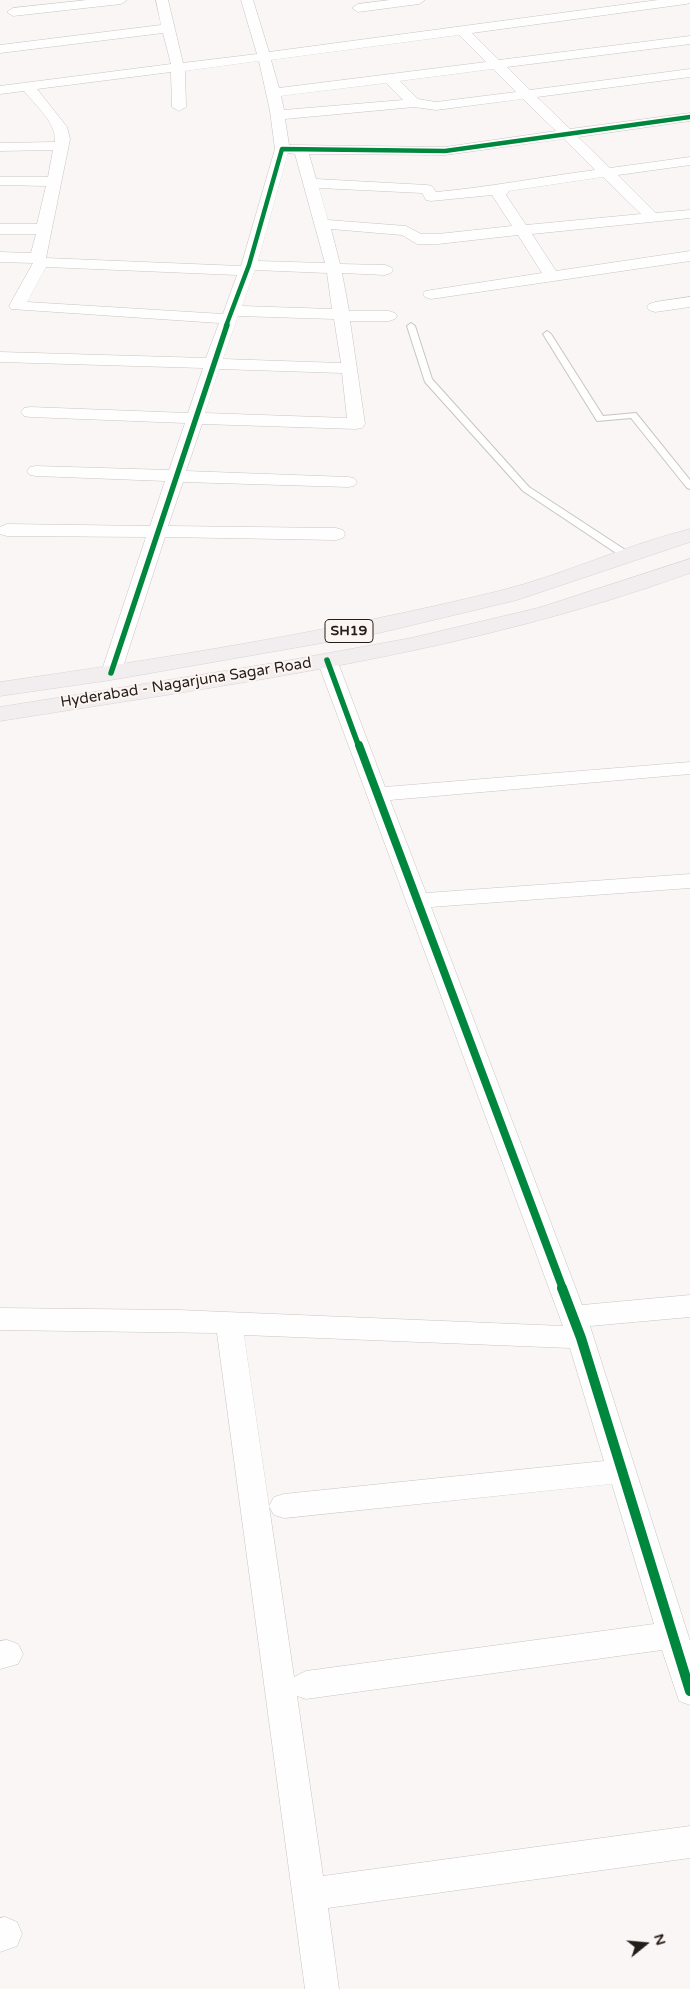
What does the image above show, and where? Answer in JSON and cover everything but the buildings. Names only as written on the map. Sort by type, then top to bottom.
[{"type":"main road","name":"Hyderabad - Nagarjuna Sagar Road","points":[[0,689],[111,673],[379,626],[509,595],[629,557],[690,535]]},
{"type":"main road","name":"Hyderabad - Nagarjuna Sagar Road","points":[[0,714],[327,660],[428,641],[546,612],[690,566]]},
{"type":"street","points":[[13,12],[121,0]]},
{"type":"street","points":[[162,0],[178,68],[179,107]]},
{"type":"street","points":[[111,673],[194,418],[229,315],[248,268],[282,149],[273,93],[247,0]]},
{"type":"street","points":[[358,8],[419,0]]},
{"type":"street","points":[[0,90],[264,57],[370,39],[462,31],[686,0]]},
{"type":"street","points":[[0,48],[169,28]]},
{"type":"street","points":[[462,31],[652,217]]},
{"type":"street","points":[[273,93],[690,40]]},
{"type":"street","points":[[278,115],[414,103],[436,106],[690,73]]},
{"type":"street","points":[[389,78],[414,103]]},
{"type":"street","points":[[28,86],[60,127],[62,146],[39,260],[17,306],[229,315],[389,316]]},
{"type":"street","points":[[282,149],[434,152],[690,117]]},
{"type":"street","points":[[0,147],[62,146]]},
{"type":"street","points":[[30,412],[356,424],[350,368],[334,268],[301,150]]},
{"type":"street","points":[[552,276],[498,195],[504,187],[608,174],[690,161]]},
{"type":"street","points":[[0,181],[55,182]]},
{"type":"street","points":[[310,183],[427,189],[431,197],[501,190]]},
{"type":"street","points":[[321,224],[406,231],[417,238],[438,240],[690,214]]},
{"type":"street","points":[[0,229],[44,229]]},
{"type":"street","points":[[431,294],[690,256]]},
{"type":"street","points":[[0,257],[248,268],[385,270]]},
{"type":"street","points":[[655,307],[690,302]]},
{"type":"street","points":[[0,358],[350,368]]},
{"type":"street","points":[[36,471],[348,482]]},
{"type":"street","points":[[7,530],[336,534]]},
{"type":"street","points":[[327,660],[577,1328],[690,1691]]},
{"type":"street","points":[[378,794],[690,768]]},
{"type":"street","points":[[417,900],[690,881]]},
{"type":"street","points":[[0,1319],[577,1328],[690,1306]]},
{"type":"street","points":[[229,1323],[322,1989]]},
{"type":"street","points":[[284,1506],[620,1470]]},
{"type":"street","points":[[306,1685],[672,1635]]},
{"type":"street","points":[[309,1894],[690,1842]]},
{"type":"lane","points":[[411,326],[428,380],[526,489],[629,557]]},
{"type":"lane","points":[[547,334],[600,419],[633,414],[690,486]]},
{"type":"cycle path","points":[[111,673],[213,363],[249,265],[282,149],[445,151],[690,117]]},
{"type":"cycle path","points":[[327,660],[581,1338],[690,1691]]}]
